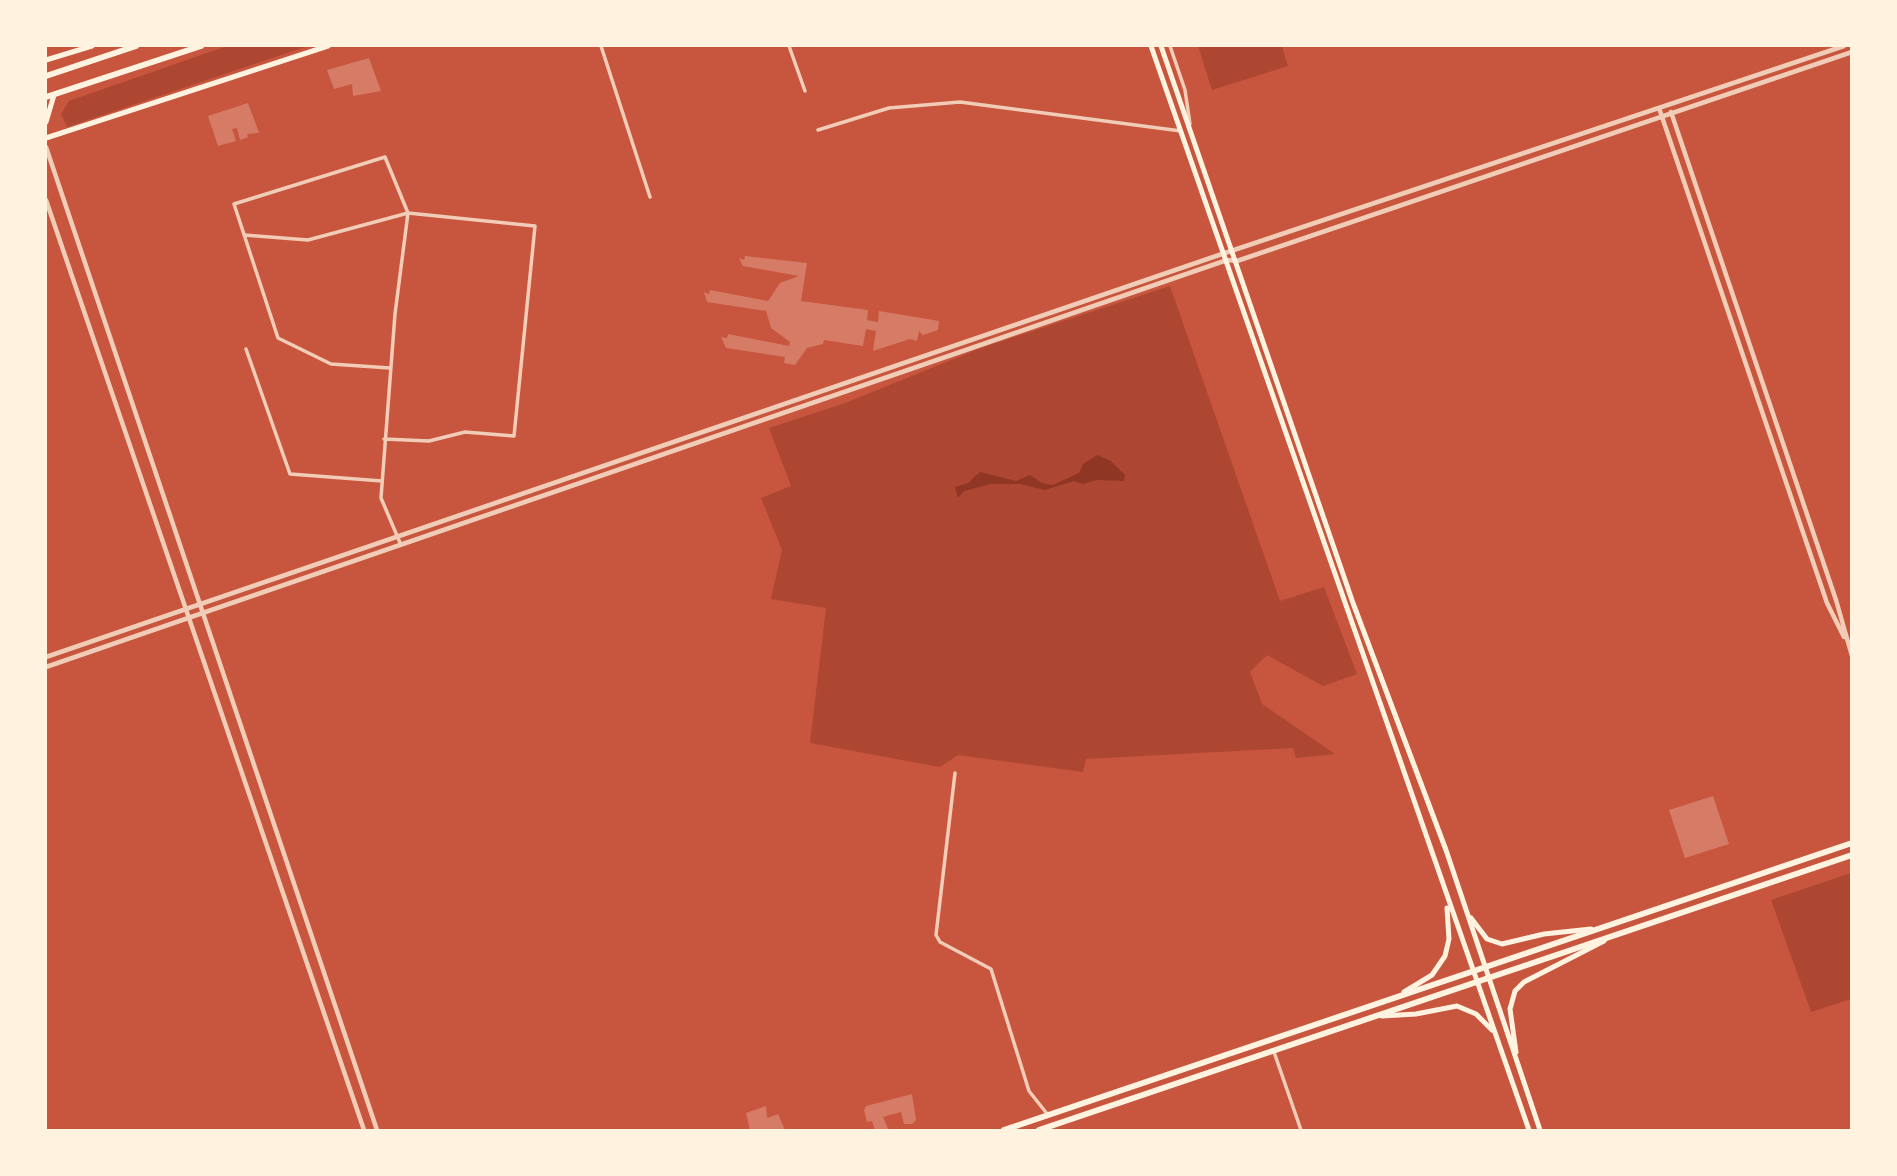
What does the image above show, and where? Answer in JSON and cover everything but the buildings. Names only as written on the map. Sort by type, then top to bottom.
[{"type":"main road","points":[[46,60],[92,46]]},
{"type":"main road","points":[[46,76],[136,46]]},
{"type":"main road","points":[[46,97],[201,46]]},
{"type":"main road","points":[[46,138],[328,46]]},
{"type":"main road","points":[[1151,46],[1529,1130]]},
{"type":"main road","points":[[1161,46],[1353,603],[1466,910],[1540,1130]]},
{"type":"main road","points":[[46,122],[54,95]]},
{"type":"main road","points":[[1004,1130],[1852,843]]},
{"type":"main road","points":[[1039,1130],[1605,941],[1852,855]]},
{"type":"main road","points":[[1398,995],[1432,975],[1445,956],[1449,939],[1446,897]]},
{"type":"main road","points":[[1466,910],[1482,933],[1502,944],[1545,934],[1602,928]]},
{"type":"main road","points":[[1519,1069],[1510,1014],[1515,991],[1524,982],[1605,941]]},
{"type":"main road","points":[[1382,1016],[1416,1014],[1457,1006],[1483,1019],[1497,1036]]},
{"type":"street","points":[[601,46],[650,197]]},
{"type":"street","points":[[789,46],[805,91]]},
{"type":"street","points":[[1170,46],[1185,90],[1191,130]]},
{"type":"street","points":[[46,657],[185,607],[398,537],[1223,254],[1844,46]]},
{"type":"street","points":[[46,667],[1227,260],[1237,261],[1852,52]]},
{"type":"street","points":[[818,130],[889,108],[960,102],[1181,131]]},
{"type":"street","points":[[1669,105],[1832,587],[1852,656]]},
{"type":"street","points":[[1660,108],[1827,603],[1849,648]]},
{"type":"street","points":[[46,147],[200,613],[377,1130]]},
{"type":"street","points":[[390,369],[331,364],[278,338],[234,204],[385,157],[408,213],[390,369],[381,498],[401,545]]},
{"type":"street","points":[[46,200],[364,1130]]},
{"type":"street","points":[[244,235],[308,240],[408,213],[534,226],[513,436],[465,432],[429,441],[384,439]]},
{"type":"street","points":[[246,349],[290,474],[382,481]]},
{"type":"street","points":[[955,774],[936,935],[940,942],[991,969],[1029,1091],[1048,1115]]},
{"type":"street","points":[[1273,1050],[1301,1130]]},
{"type":"shaded area","points":[[227,46],[308,46],[67,127],[61,114],[69,101]]},
{"type":"shaded area","points":[[1198,46],[1282,46],[1288,66],[1212,90]]},
{"type":"shaded area","points":[[1170,286],[1280,601],[1324,587],[1357,674],[1323,686],[1267,655],[1250,672],[1262,704],[1335,754],[1296,758],[1293,748],[1086,759],[1083,772],[958,755],[940,767],[810,743],[826,608],[771,599],[782,550],[761,498],[791,486],[769,428],[845,403],[981,348]]},
{"type":"shaded area","points":[[1097,455],[1111,461],[1125,475],[1124,481],[1097,480],[1083,484],[1074,481],[1045,490],[1020,484],[991,484],[964,491],[958,498],[955,487],[968,483],[980,472],[1016,481],[1030,475],[1042,483],[1053,485],[1079,473],[1083,464]]},
{"type":"shaded area","points":[[1851,873],[1851,999],[1811,1012],[1771,900]]}]
